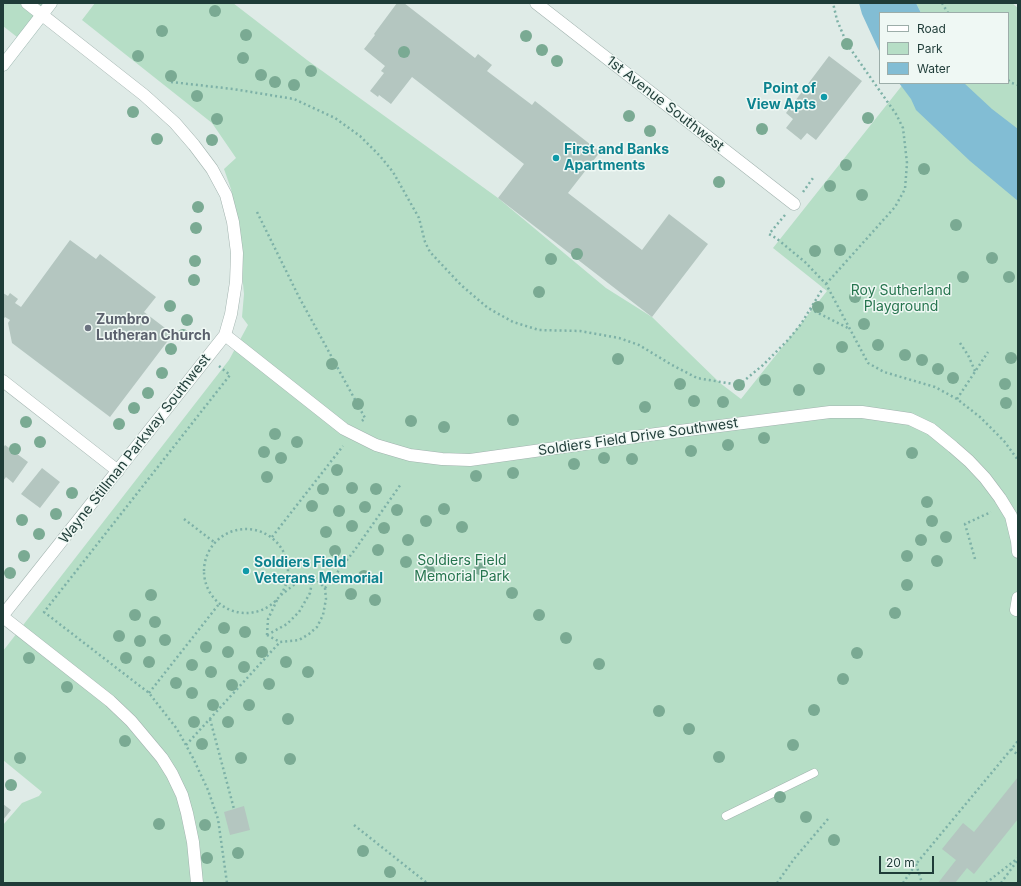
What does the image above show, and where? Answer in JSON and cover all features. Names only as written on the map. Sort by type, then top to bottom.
[{"type":"street","name":"Wayne Stillman Parkway Southwest","points":[[3,616],[225,335],[231,314],[236,282],[237,253],[232,222],[226,195],[212,169],[194,145],[165,113],[27,3]]},
{"type":"street","points":[[4,63],[51,3]]},
{"type":"street","name":"1st Avenue Southwest","points":[[536,3],[794,204]]},
{"type":"street","name":"Soldiers Field Drive Southwest","points":[[225,335],[344,428],[376,445],[410,454],[442,459],[470,460],[830,412],[862,412],[910,419],[931,429],[953,447],[985,478],[1011,516],[1018,552]]},
{"type":"street","points":[[3,381],[118,471]]},
{"type":"street","points":[[3,616],[110,701],[142,733],[162,758],[182,795],[192,842],[197,883]]},
{"type":"lane","points":[[726,816],[814,773]]},
{"type":"path","points":[[826,284],[895,207],[906,189],[907,163],[903,128],[896,114],[847,44],[833,3]]},
{"type":"path","points":[[942,3],[947,12]]},
{"type":"path","points":[[1009,81],[1018,85]]},
{"type":"path","points":[[171,82],[233,89],[294,99],[335,118],[360,136],[380,156],[393,172],[419,218],[425,242],[430,252],[462,285],[488,308],[513,322],[539,330],[580,331],[620,338],[639,345],[672,366],[697,378],[739,385],[788,340],[801,324],[823,288]]},
{"type":"path","points":[[794,204],[769,234],[805,262],[826,284],[868,363],[884,372],[935,387],[957,399],[980,416],[1004,441],[1018,460]]},
{"type":"path","points":[[257,212],[299,297],[365,418],[272,537]]},
{"type":"path","points":[[810,309],[850,329]]},
{"type":"path","points":[[960,343],[968,355],[975,372]]},
{"type":"path","points":[[957,399],[988,352]]},
{"type":"path","points":[[227,883],[218,819],[208,790],[177,729],[149,693],[44,612],[230,375]]},
{"type":"path","points":[[325,588],[354,551],[401,484]]},
{"type":"path","points":[[184,519],[214,542]]},
{"type":"path","points":[[965,524],[975,559]]},
{"type":"path","points":[[267,635],[268,619],[279,596],[286,584],[288,569],[286,557],[281,546],[272,537],[261,531],[244,528],[232,530],[214,542],[207,554],[204,568],[205,582],[209,592],[219,604],[233,611],[245,613],[261,610],[272,604],[279,596],[299,581],[314,576]]},
{"type":"path","points":[[267,635],[280,642],[299,640],[317,627],[323,615],[326,599],[325,588],[314,576]]},
{"type":"path","points":[[267,635],[287,624],[299,612],[310,592],[314,576]]},
{"type":"path","points":[[149,693],[219,604]]},
{"type":"path","points":[[186,745],[280,642]]},
{"type":"path","points":[[210,718],[234,809]]},
{"type":"path","points":[[903,883],[916,864],[1018,741]]},
{"type":"path","points":[[1011,749],[1018,755]]},
{"type":"path","points":[[777,883],[794,859],[828,819]]},
{"type":"path","points":[[354,826],[427,883]]},
{"type":"path","points":[[986,883],[1018,859]]},
{"type":"path","points":[[1001,883],[1018,859]]},
{"type":"path","points":[[916,864],[922,883]]},
{"type":"green space","points":[[3,3],[44,3],[17,37],[3,26]]},
{"type":"green space","name":"Soldiers Field Memorial Park","points":[[95,3],[233,3],[307,60],[498,198],[606,288],[652,317],[720,383],[741,399],[827,291],[773,248],[903,84],[1009,84],[1009,12],[920,12],[916,3],[1012,3],[1018,8],[1018,883],[3,883],[3,825],[22,803],[39,796],[42,792],[3,760],[3,651],[229,360],[248,325],[242,317],[244,294],[237,222],[231,189],[224,169],[236,158],[212,123],[82,20]]},
{"type":"water","points":[[859,3],[916,3],[920,12],[879,12],[879,51],[862,14]]},
{"type":"water","points":[[900,84],[965,84],[992,109],[1018,129],[1018,201],[970,161],[916,110],[911,99]]},
{"type":"building","name":"First and Banks Apartments","points":[[397,3],[404,3],[475,58],[478,54],[492,65],[487,71],[532,105],[535,101],[600,152],[568,193],[642,250],[669,214],[708,244],[652,317],[498,198],[524,164],[412,77],[391,104],[379,95],[378,97],[370,91],[384,73],[381,71],[385,66],[364,49]]},
{"type":"building","name":"Point of View Apts","points":[[829,56],[862,81],[816,140],[807,133],[801,140],[786,128],[793,119],[786,113]]},
{"type":"building","name":"Zumbro Lutheran Church","points":[[70,240],[96,259],[100,254],[156,297],[144,312],[173,334],[110,417],[12,343],[8,323],[10,320],[5,317],[3,320],[3,293],[8,296],[10,293],[18,299],[15,303],[21,307]]},
{"type":"building","points":[[5,445],[28,462],[13,483],[6,477],[3,481],[3,448]]},
{"type":"building","points":[[42,468],[60,482],[40,508],[21,494]]},
{"type":"building","points":[[1018,777],[1018,819],[974,874],[967,868],[955,883],[938,883],[956,860],[942,849],[963,823],[974,832]]},
{"type":"building","points":[[3,804],[11,810],[3,820]]},
{"type":"building","points":[[244,806],[250,830],[230,835],[224,812]]},
{"type":"place","name":"Point of View Apts","points":[[824,97]]},
{"type":"place","name":"First and Banks Apartments","points":[[556,158]]},
{"type":"place","name":"Zumbro Lutheran Church","points":[[88,328]]},
{"type":"place","name":"Soldiers Field Veterans Memorial","points":[[246,571]]},
{"type":"park label","name":"Roy Sutherland Playground","points":[[901,300]]}]
